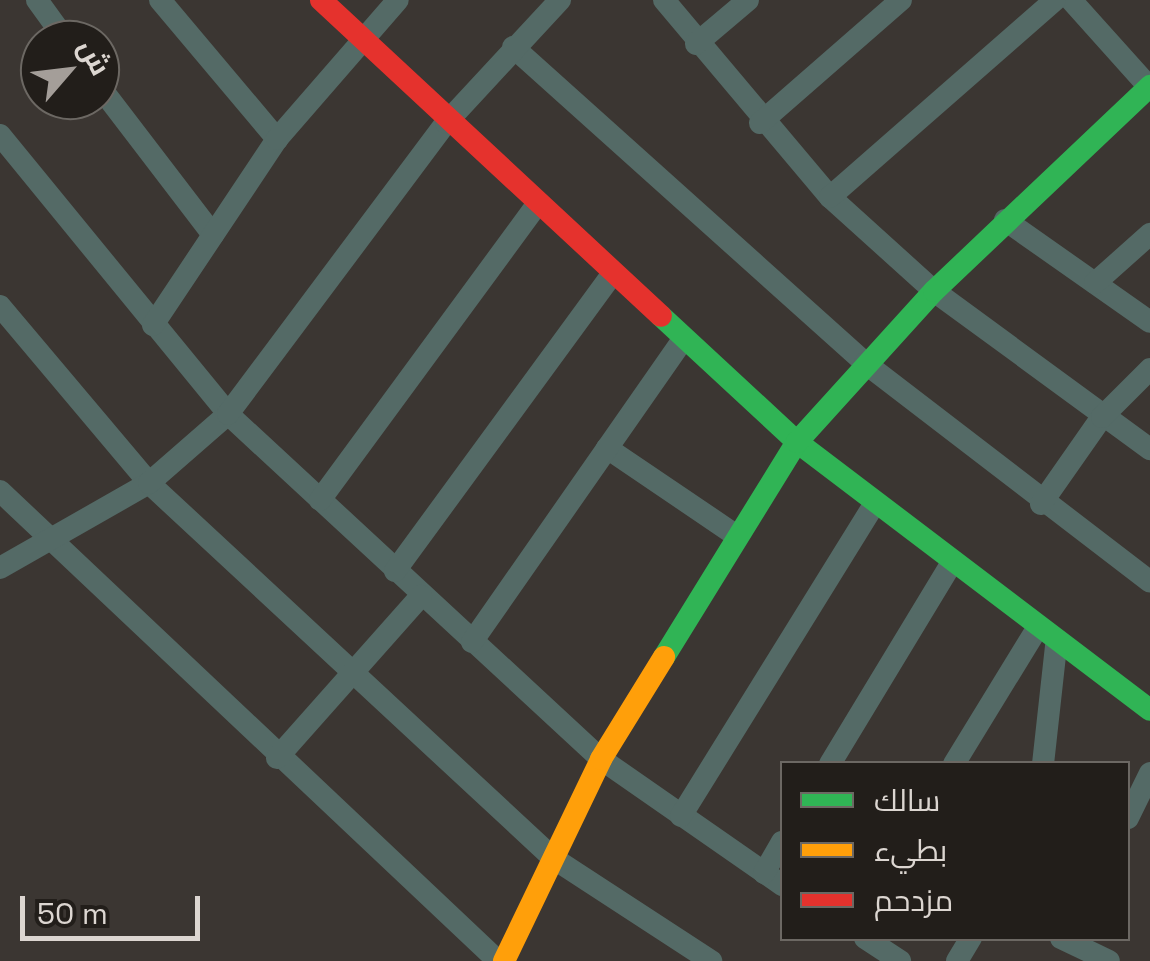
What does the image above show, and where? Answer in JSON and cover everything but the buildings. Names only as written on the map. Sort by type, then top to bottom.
[{"type":"street","points":[[160,0],[277,139]]},
{"type":"street","points":[[322,0],[446,123],[797,442],[950,566],[1150,710]]},
{"type":"street","points":[[153,325],[277,139],[360,38],[398,0]]},
{"type":"street","points":[[0,568],[149,483],[228,414],[446,123],[513,46],[560,0]]},
{"type":"street","points":[[664,0],[760,123],[830,197],[934,291],[1150,450]]},
{"type":"street","points":[[696,44],[748,0]]},
{"type":"street","points":[[760,123],[902,0]]},
{"type":"street","points":[[830,197],[1055,0]]},
{"type":"street","points":[[0,491],[47,542],[277,758],[501,961],[602,759],[734,534],[797,442],[865,363],[1004,220],[1150,86],[1071,0]]},
{"type":"street","points":[[513,46],[865,363],[1041,504],[1150,582]]},
{"type":"street","points":[[120,112],[213,235]]},
{"type":"street","points":[[0,135],[228,414],[421,596],[602,759],[773,879],[780,850]]},
{"type":"street","points":[[320,500],[536,206]]},
{"type":"street","points":[[1004,220],[1150,322]]},
{"type":"street","points":[[1095,283],[1150,234]]},
{"type":"street","points":[[395,571],[612,274]]},
{"type":"street","points":[[0,306],[149,483],[554,858],[712,961]]},
{"type":"street","points":[[472,642],[684,340]]},
{"type":"street","points":[[1041,504],[1102,416],[1150,368]]},
{"type":"street","points":[[607,448],[734,534]]},
{"type":"street","points":[[681,816],[873,506]]},
{"type":"street","points":[[832,761],[950,566]]},
{"type":"street","points":[[277,758],[421,596]]},
{"type":"street","points":[[956,761],[1036,630]]},
{"type":"street","points":[[1044,761],[1056,646]]},
{"type":"street","points":[[1130,814],[1150,773]]},
{"type":"street","points":[[869,941],[900,961]]},
{"type":"street","points":[[1073,946],[1109,961]]},
{"type":"traffic: fast","points":[[664,657],[797,442],[934,291],[1150,86]]},
{"type":"traffic: fast","points":[[661,316],[797,442],[1150,710]]},
{"type":"traffic: slow","points":[[504,961],[601,759],[664,657]]},
{"type":"traffic: jam","points":[[321,0],[661,316]]}]
